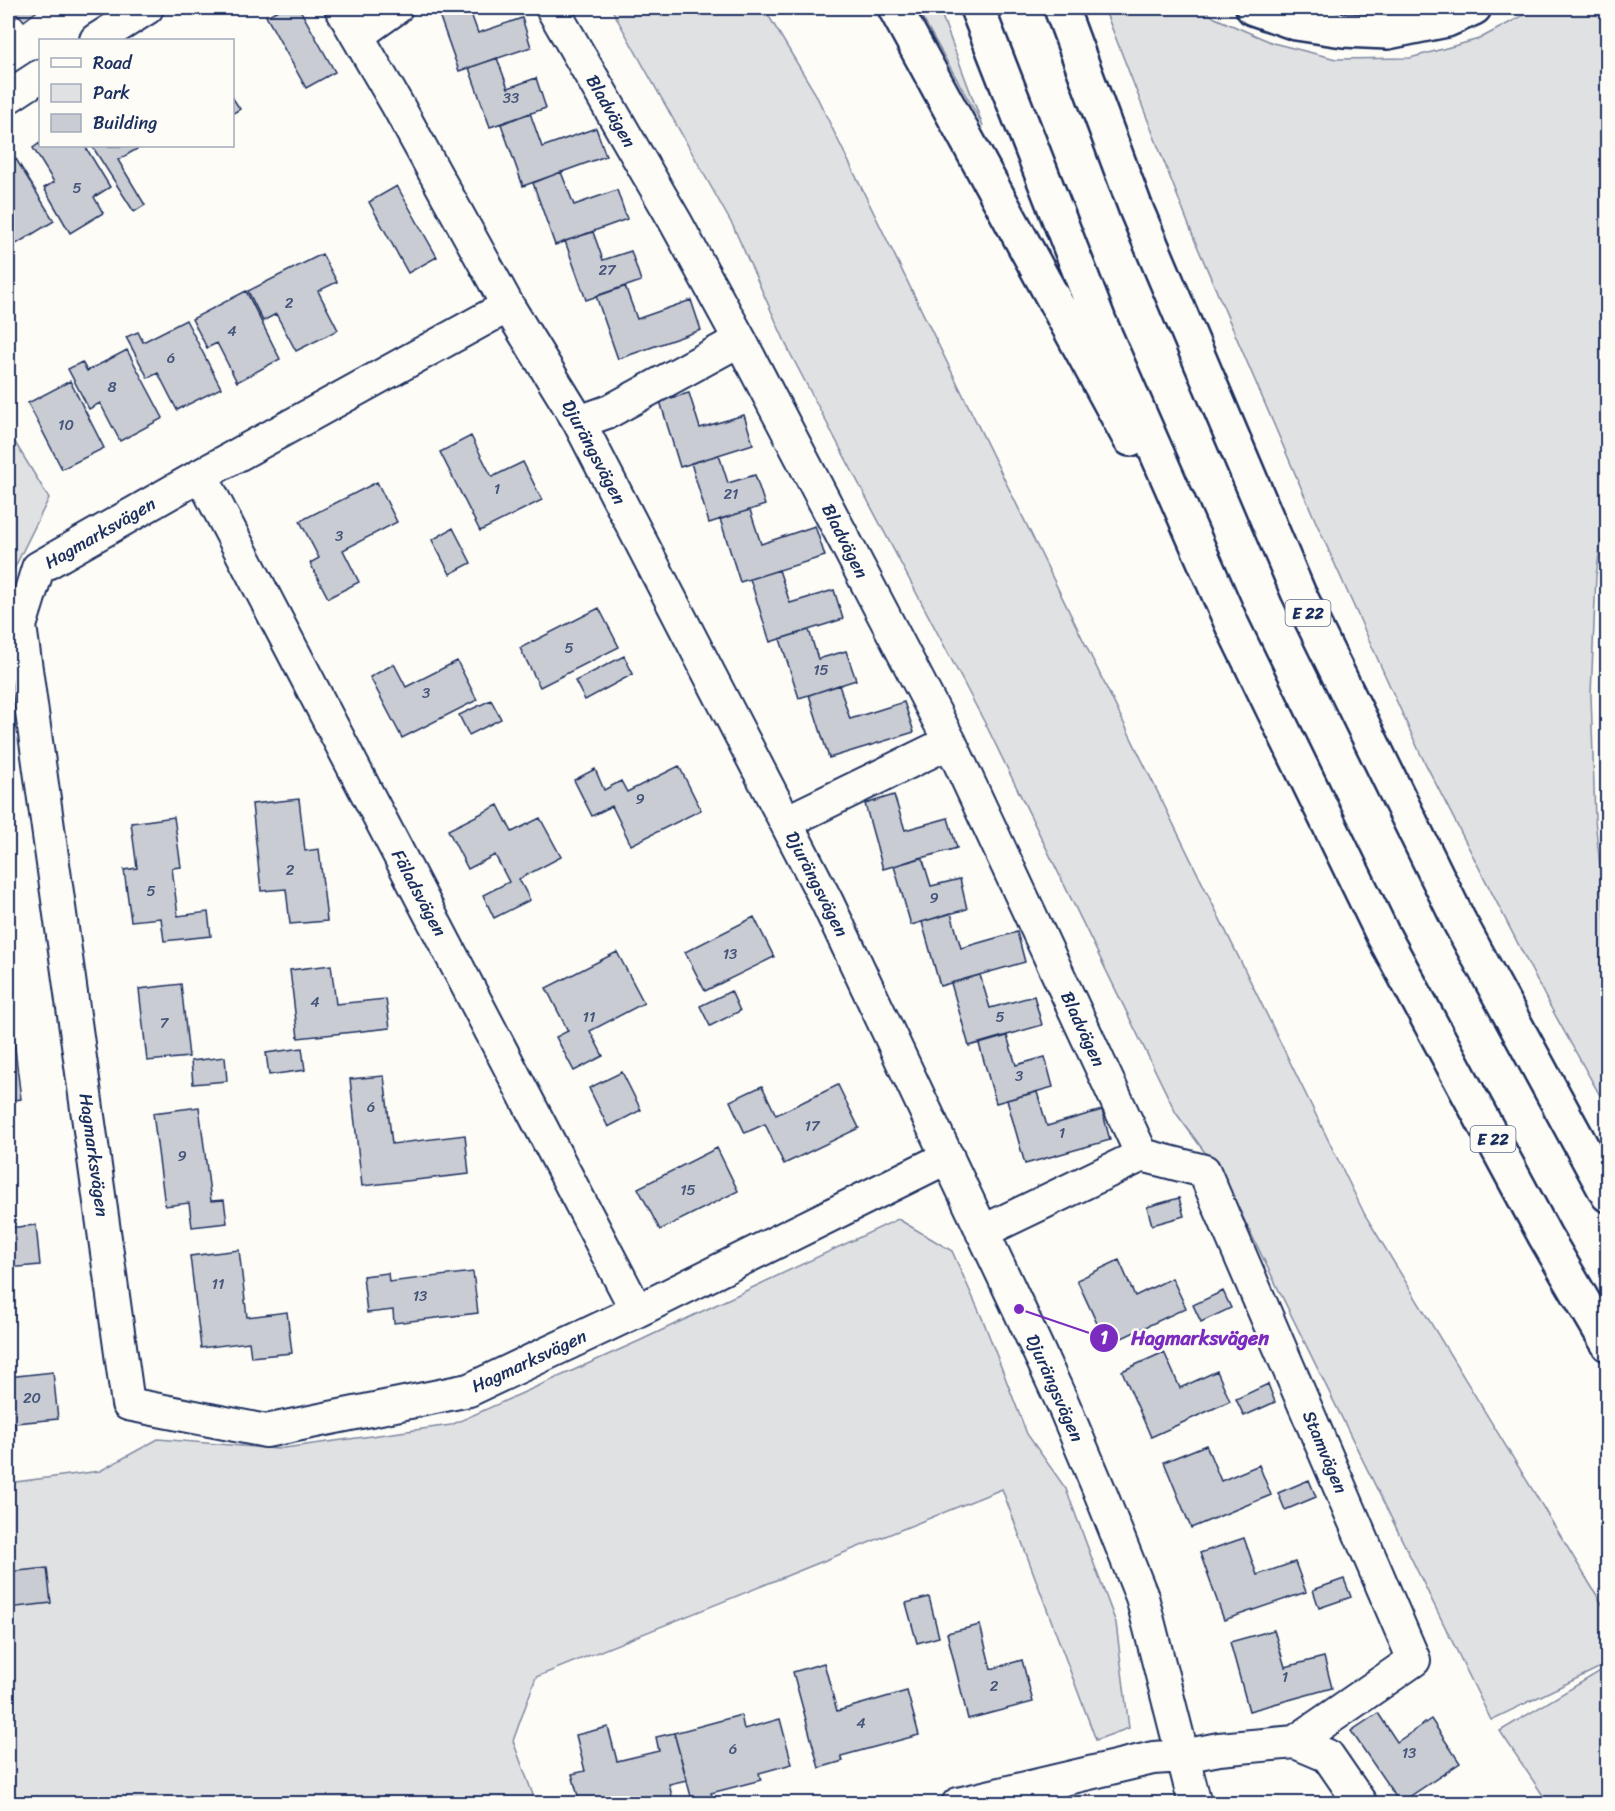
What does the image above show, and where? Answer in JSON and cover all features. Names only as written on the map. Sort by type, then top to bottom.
[{"type":"highway","points":[[895,8],[1233,627]]},
{"type":"highway","name":"E 22","points":[[977,8],[1100,321],[1233,627],[1382,933],[1545,1236],[1608,1344]]},
{"type":"highway","name":"E 22","points":[[1061,8],[1136,209],[1298,592],[1459,921],[1608,1195]]},
{"type":"highway","points":[[1253,8],[1296,23],[1343,30],[1389,32],[1447,20],[1474,8]]},
{"type":"street","points":[[98,39],[147,8]]},
{"type":"street","name":"Djurängsvägen","points":[[341,8],[508,306],[579,422],[827,902],[1063,1404],[1142,1597],[1195,1803]]},
{"type":"street","points":[[358,35],[396,8]]},
{"type":"street","name":"Bladvägen","points":[[552,8],[675,221],[740,340],[950,742],[1142,1155]]},
{"type":"street","points":[[8,97],[39,77]]},
{"type":"street","name":"Hagmarksvägen","points":[[508,306],[201,475],[38,568],[20,626],[128,1404],[266,1431],[469,1390],[638,1311],[948,1157]]},
{"type":"street","points":[[579,422],[610,411],[740,340]]},
{"type":"street","name":"Fäladsvägen","points":[[201,475],[638,1311]]},
{"type":"street","points":[[786,822],[950,742]]},
{"type":"street","points":[[982,1232],[1142,1155]]},
{"type":"street","name":"Stamvägen","points":[[1142,1155],[1204,1171],[1414,1660],[1295,1742]]},
{"type":"street","name":"Stamvägen","points":[[958,1803],[1153,1758],[1295,1742],[1328,1756],[1361,1803]]},
{"type":"green space","points":[[611,8],[764,8],[815,93],[1365,1215],[1607,1612],[1607,1664],[1491,1720],[1223,1177],[1176,1113],[987,727],[790,353],[733,226]]},
{"type":"green space","points":[[917,8],[939,8],[983,126]]},
{"type":"green space","points":[[1104,8],[1201,8],[1215,18],[1273,43],[1336,59],[1410,58],[1479,39],[1537,8],[1607,8],[1608,492],[1596,576],[1591,695],[1595,819],[1608,942],[1607,1108],[1550,1006],[1420,753],[1315,520],[1195,241]]},
{"type":"green space","points":[[8,431],[49,498],[8,581]]},
{"type":"green space","points":[[898,1219],[952,1251],[983,1320],[1027,1434],[1066,1489],[1116,1623],[1129,1728],[1096,1740],[1002,1489],[536,1677],[513,1741],[536,1803],[8,1803],[8,1483],[100,1471],[158,1439],[277,1449],[451,1425],[639,1341]]},
{"type":"green space","points":[[1607,1667],[1607,1803],[1548,1803],[1500,1731]]},
{"type":"building","points":[[8,8],[41,8],[24,21],[19,15],[8,24]]},
{"type":"building","points":[[282,8],[299,8],[335,72],[306,88],[266,16]]},
{"type":"building","points":[[469,8],[478,33],[522,18],[531,47],[459,71],[437,9]]},
{"type":"building","points":[[497,58],[508,88],[536,78],[546,108],[490,127],[469,68]]},
{"type":"building","points":[[234,100],[240,109],[234,113]]},
{"type":"building","points":[[530,113],[542,147],[596,128],[606,156],[523,186],[501,124]]},
{"type":"building","points":[[39,144],[39,147],[86,147],[110,187],[94,197],[103,213],[70,233],[44,188],[54,182],[33,148]]},
{"type":"building","points":[[93,147],[140,147],[118,160],[145,205],[134,212]]},
{"type":"building","points":[[16,159],[54,221],[8,249],[8,163]]},
{"type":"building","points":[[561,172],[574,205],[617,190],[627,219],[555,245],[533,183]]},
{"type":"building","points":[[397,186],[437,257],[408,273],[369,202]]},
{"type":"building","points":[[593,232],[603,260],[631,251],[641,281],[586,300],[565,241]]},
{"type":"building","points":[[322,254],[337,282],[318,291],[338,330],[296,351],[276,314],[263,321],[248,291]]},
{"type":"building","points":[[625,286],[637,319],[691,300],[701,330],[618,359],[596,296]]},
{"type":"building","points":[[246,291],[280,359],[237,382],[217,343],[207,348],[192,319]]},
{"type":"building","points":[[186,320],[221,388],[177,410],[158,373],[148,378],[126,337],[138,332],[143,342]]},
{"type":"building","points":[[127,350],[163,418],[120,441],[100,403],[89,409],[68,369],[82,362],[87,371]]},
{"type":"building","points":[[70,381],[104,448],[62,469],[28,403]]},
{"type":"building","points":[[689,393],[700,428],[744,415],[753,444],[680,467],[660,401]]},
{"type":"building","points":[[471,436],[492,477],[523,462],[542,500],[480,531],[440,452]]},
{"type":"building","points":[[719,455],[728,483],[755,475],[765,505],[709,523],[691,463]]},
{"type":"building","points":[[377,482],[397,522],[343,550],[359,582],[328,598],[310,563],[319,558],[300,521]]},
{"type":"building","points":[[750,510],[761,544],[815,526],[825,556],[740,582],[720,519]]},
{"type":"building","points":[[453,528],[471,563],[450,574],[432,540]]},
{"type":"building","points":[[779,570],[790,603],[834,590],[843,619],[770,642],[750,579]]},
{"type":"building","points":[[599,608],[619,647],[540,687],[520,648]]},
{"type":"building","points":[[809,630],[818,659],[846,651],[856,680],[799,698],[780,639]]},
{"type":"building","points":[[624,656],[633,674],[585,700],[575,681]]},
{"type":"building","points":[[457,661],[477,700],[402,738],[370,677],[394,664],[406,687]]},
{"type":"building","points":[[839,685],[850,719],[904,702],[914,732],[829,758],[809,695]]},
{"type":"building","points":[[491,700],[501,719],[469,735],[459,715]]},
{"type":"building","points":[[679,766],[701,810],[631,845],[612,806],[592,816],[574,780],[595,769],[604,790],[621,781],[627,792]]},
{"type":"building","points":[[894,795],[905,830],[948,818],[957,848],[883,869],[865,804]]},
{"type":"building","points":[[299,799],[305,851],[319,849],[327,921],[290,924],[286,889],[261,891],[252,804]]},
{"type":"building","points":[[498,805],[512,832],[540,818],[561,857],[519,879],[530,900],[494,918],[483,895],[509,882],[495,855],[468,869],[448,830]]},
{"type":"building","points":[[174,817],[181,867],[172,868],[178,916],[208,912],[211,936],[164,941],[161,918],[131,921],[124,870],[137,868],[131,823]]},
{"type":"building","points":[[922,857],[931,886],[960,879],[967,909],[911,925],[894,866]]},
{"type":"building","points":[[951,913],[961,948],[1017,932],[1025,962],[940,986],[922,922]]},
{"type":"building","points":[[754,917],[774,957],[705,991],[685,952]]},
{"type":"building","points":[[617,952],[644,1003],[590,1031],[603,1056],[574,1071],[556,1037],[568,1031],[546,988]]},
{"type":"building","points":[[331,965],[336,1004],[386,999],[390,1028],[298,1038],[290,970]]},
{"type":"building","points":[[980,975],[990,1008],[1034,996],[1042,1025],[969,1046],[951,983]]},
{"type":"building","points":[[181,984],[189,1057],[147,1061],[139,989]]},
{"type":"building","points":[[731,991],[740,1011],[710,1026],[700,1006]]},
{"type":"building","points":[[1007,1036],[1016,1065],[1045,1057],[1053,1087],[996,1103],[979,1044]]},
{"type":"building","points":[[14,1040],[21,1099],[8,1101],[8,1041]]},
{"type":"building","points":[[302,1048],[305,1070],[269,1075],[266,1053]]},
{"type":"building","points":[[225,1057],[227,1081],[193,1084],[191,1061]]},
{"type":"building","points":[[622,1072],[641,1110],[608,1127],[589,1088]]},
{"type":"building","points":[[384,1076],[392,1144],[465,1135],[469,1174],[362,1186],[350,1079]]},
{"type":"building","points":[[838,1085],[859,1128],[784,1164],[765,1124],[745,1133],[730,1101],[762,1086],[776,1115]]},
{"type":"building","points":[[1037,1092],[1047,1126],[1102,1110],[1110,1140],[1025,1164],[1007,1100]]},
{"type":"building","points":[[199,1107],[211,1201],[224,1200],[227,1223],[192,1227],[189,1203],[165,1206],[153,1113]]},
{"type":"building","points":[[717,1148],[738,1191],[660,1230],[638,1188]]},
{"type":"building","points":[[1179,1198],[1184,1216],[1152,1225],[1147,1207]]},
{"type":"building","points":[[36,1225],[40,1265],[8,1268],[8,1228]]},
{"type":"building","points":[[239,1250],[247,1317],[287,1312],[292,1353],[251,1357],[249,1342],[201,1348],[190,1256]]},
{"type":"building","points":[[1119,1260],[1135,1296],[1172,1278],[1186,1308],[1107,1345],[1077,1280]]},
{"type":"building","points":[[473,1272],[478,1313],[394,1323],[393,1310],[367,1313],[363,1276],[388,1273],[389,1282]]},
{"type":"building","points":[[1223,1291],[1231,1308],[1201,1322],[1193,1305]]},
{"type":"building","points":[[1164,1352],[1180,1388],[1217,1371],[1230,1401],[1151,1437],[1122,1371]]},
{"type":"building","points":[[53,1372],[58,1419],[15,1423],[16,1430],[8,1431],[8,1377]]},
{"type":"building","points":[[1268,1384],[1275,1402],[1244,1416],[1236,1399]]},
{"type":"building","points":[[1206,1445],[1221,1481],[1259,1465],[1271,1495],[1191,1528],[1164,1462]]},
{"type":"building","points":[[1309,1480],[1316,1497],[1285,1510],[1278,1493]]},
{"type":"building","points":[[1244,1538],[1257,1575],[1295,1562],[1306,1592],[1224,1620],[1200,1553]]},
{"type":"building","points":[[47,1568],[51,1603],[8,1608],[8,1572]]},
{"type":"building","points":[[1344,1579],[1351,1597],[1319,1608],[1313,1590]]},
{"type":"building","points":[[929,1597],[939,1637],[917,1643],[906,1603]]},
{"type":"building","points":[[980,1625],[991,1669],[1022,1660],[1033,1702],[968,1719],[947,1633]]},
{"type":"building","points":[[1274,1630],[1285,1667],[1324,1657],[1332,1688],[1249,1711],[1230,1642]]},
{"type":"building","points":[[824,1663],[837,1711],[907,1691],[919,1735],[841,1756],[843,1761],[819,1768],[793,1672]]},
{"type":"building","points":[[1378,1713],[1397,1742],[1431,1719],[1460,1763],[1400,1803],[1351,1731]]},
{"type":"building","points":[[741,1715],[744,1729],[780,1719],[792,1764],[759,1773],[761,1780],[711,1793],[714,1803],[693,1804],[674,1733]]},
{"type":"building","points":[[608,1727],[617,1761],[659,1751],[656,1737],[674,1733],[687,1780],[669,1784],[674,1804],[580,1804],[572,1774],[585,1771],[576,1735]]},
{"type":"place","name":"Hagmarksvägen","points":[[1019,1309]]}]
